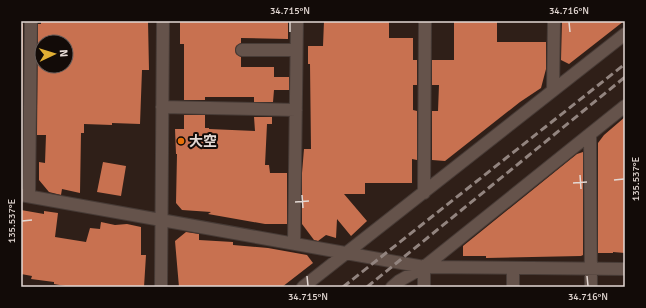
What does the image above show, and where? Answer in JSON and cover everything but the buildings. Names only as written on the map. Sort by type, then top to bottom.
[{"type":"street","points":[[31,21],[25,195],[348,252],[424,267],[625,269]]},
{"type":"street","points":[[161,287],[163,21]]},
{"type":"street","points":[[294,243],[297,21]]},
{"type":"street","points":[[424,193],[425,21]]},
{"type":"street","points":[[553,90],[554,21]]},
{"type":"street","points":[[303,287],[625,34]]},
{"type":"street","points":[[242,50],[296,50]]},
{"type":"street","points":[[392,287],[399,281],[424,267],[625,106]]},
{"type":"street","points":[[162,107],[296,110]]},
{"type":"street","points":[[590,134],[591,287]]},
{"type":"street","points":[[424,267],[424,287]]},
{"type":"street","points":[[513,268],[513,287]]},
{"type":"railway","points":[[343,287],[625,64]]},
{"type":"railway","points":[[367,287],[625,77]]},
{"type":"place","name":"大空","points":[[181,141]]}]
